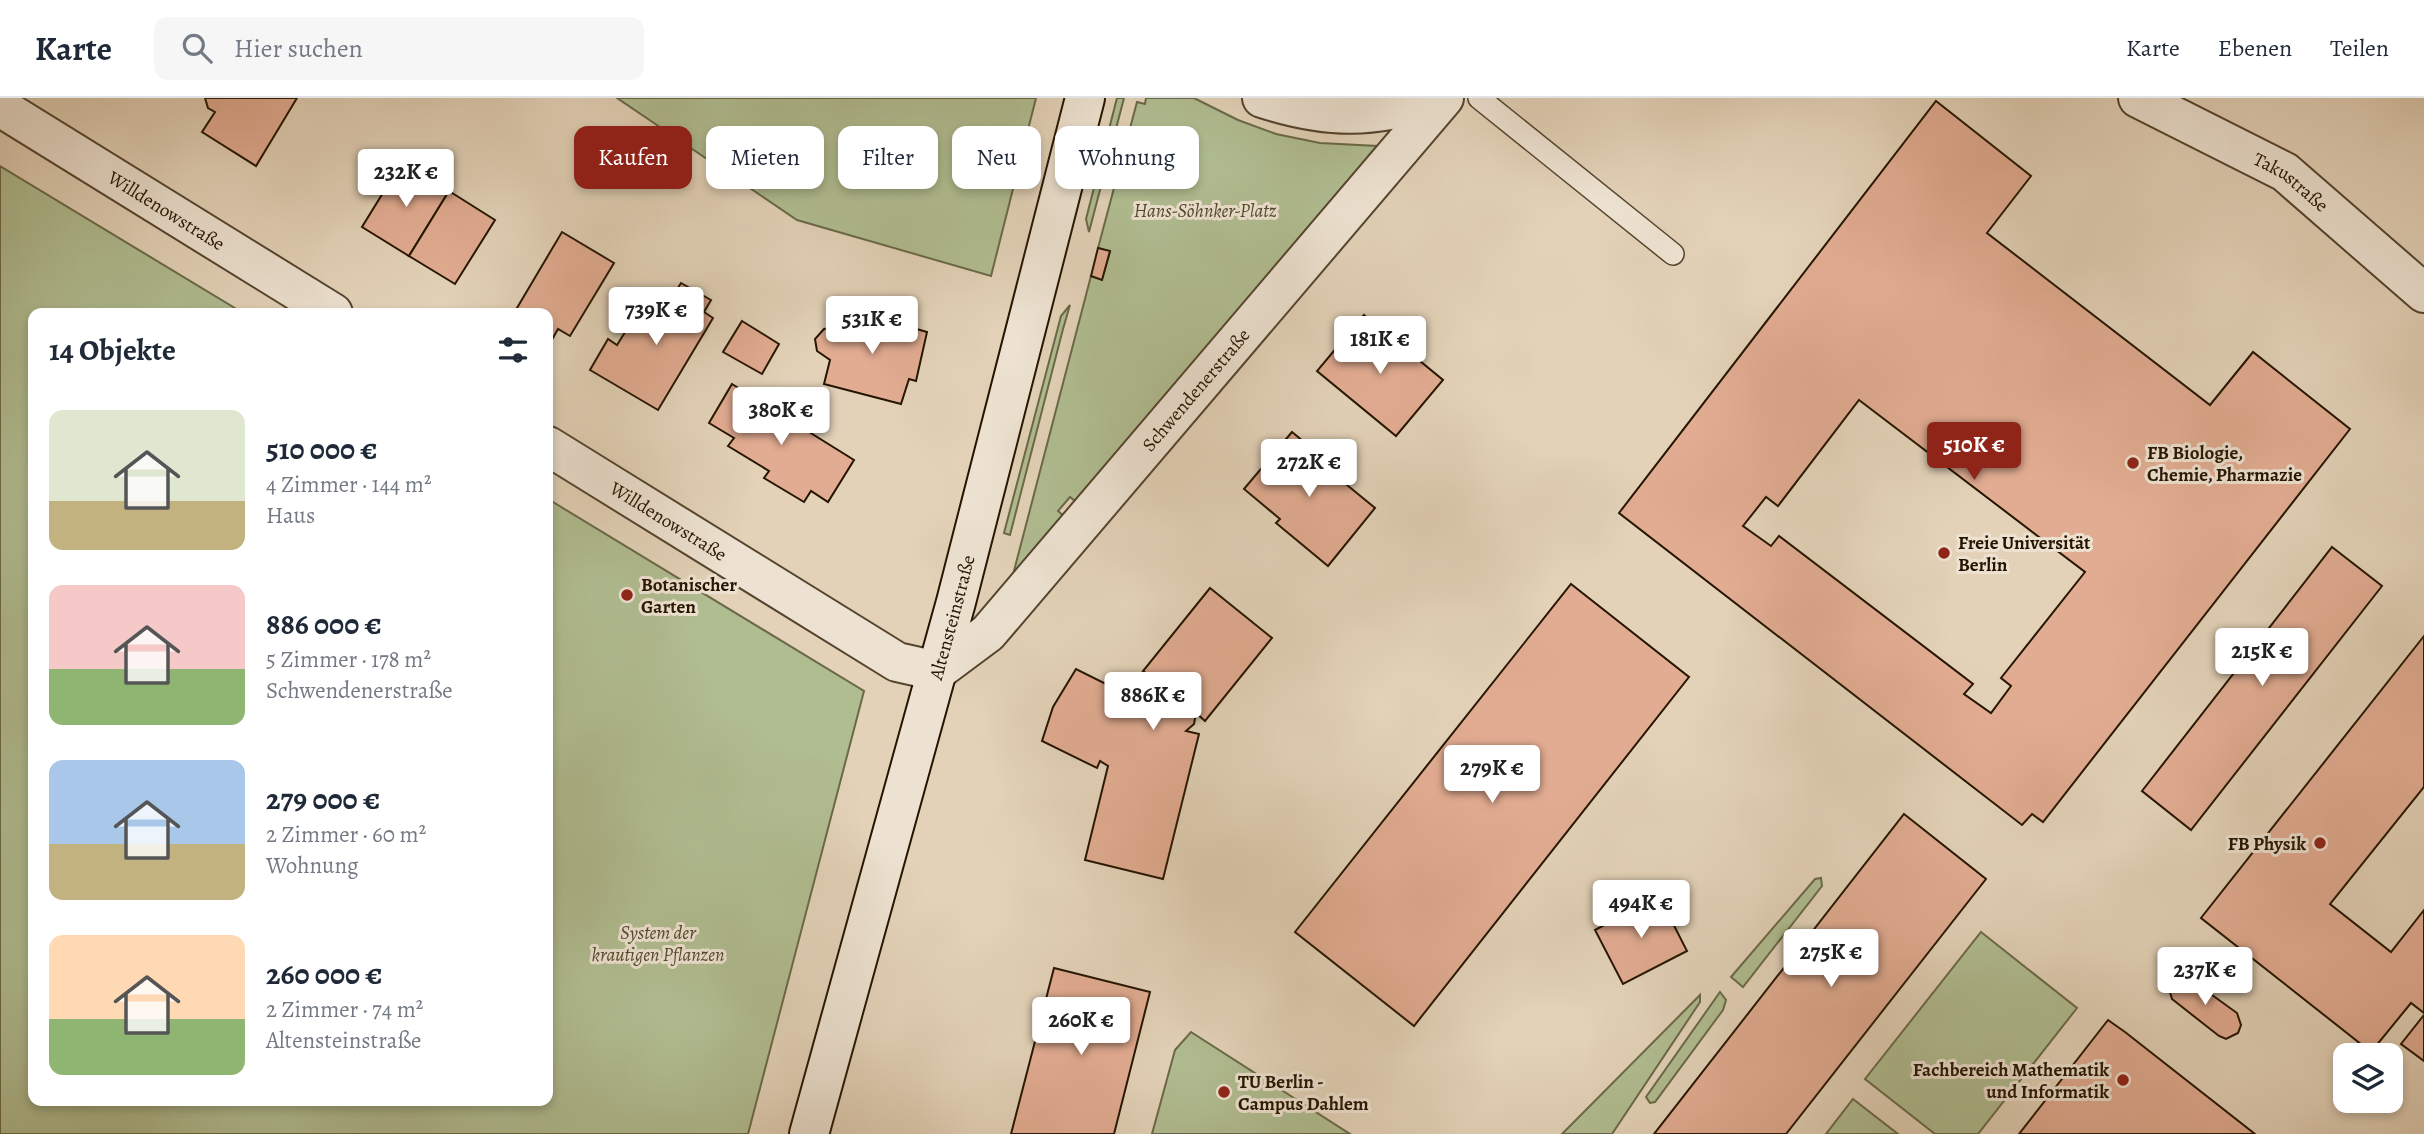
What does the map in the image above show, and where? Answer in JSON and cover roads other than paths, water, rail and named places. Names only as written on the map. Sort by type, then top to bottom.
[{"type":"street","name":"Altensteinstraße","points":[[809,1134],[937,671],[1085,98]]},
{"type":"street","points":[[1262,98],[1298,109],[1343,114],[1394,112],[1442,98]]},
{"type":"street","name":"Schwendenerstraße","points":[[937,671],[996,624],[1442,98]]},
{"type":"street","name":"Takustraße","points":[[2138,98],[2285,172],[2424,293]]},
{"type":"street","name":"Willdenowstraße","points":[[0,107],[325,308]]},
{"type":"street","name":"Willdenowstraße","points":[[553,449],[897,662],[937,671]]},
{"type":"lane","points":[[1479,98],[1673,254]]},
{"type":"place","name":"FB Biologie, Chemie, Pharmazie","points":[[2133,463]]},
{"type":"place","name":"Freie Universität Berlin","points":[[1944,553]]},
{"type":"place","name":"Botanischer Garten","points":[[627,595]]},
{"type":"place","name":"FB Physik","points":[[2320,843]]},
{"type":"place","name":"Fachbereich Mathematik und Informatik","points":[[2123,1080]]},
{"type":"place","name":"TU Berlin - Campus Dahlem","points":[[1224,1092]]},
{"type":"park label","name":"Hans-Söhnker-Platz","points":[[1205,210]]},
{"type":"park label","name":"System der krautigen Pflanzen","points":[[658,943]]}]
